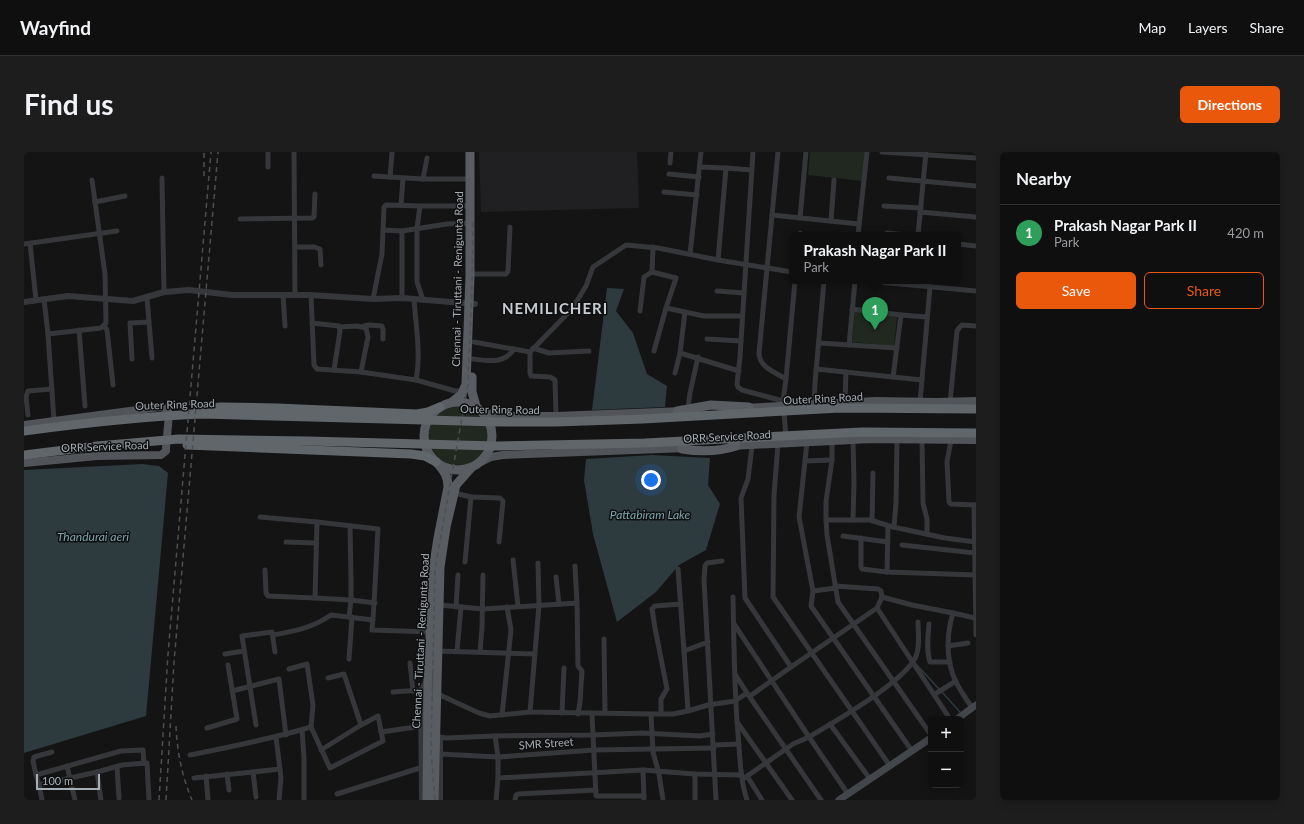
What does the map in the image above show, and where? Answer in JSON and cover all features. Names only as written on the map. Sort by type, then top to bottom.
[{"type":"highway","name":"Chennai - Tiruttani - Renigunta Road","points":[[434,800],[435,723],[433,680],[438,651],[434,632],[439,605],[440,567],[446,527],[456,484],[471,468],[481,462],[490,449],[493,439],[490,423],[479,409],[472,392],[474,342],[472,305],[470,152]]},
{"type":"highway","name":"Chennai - Tiruttani - Renigunta Road","points":[[426,800],[433,680],[433,570],[448,480],[445,473],[427,449],[424,432],[425,426],[431,415],[440,407],[452,402],[462,394],[466,387],[472,305],[476,274],[476,152]]},
{"type":"highway","name":"Chennai - Tiruttani - Renigunta Road","points":[[452,402],[465,402],[479,409]]},
{"type":"highway","points":[[920,402],[943,409]]},
{"type":"highway","points":[[677,411],[711,405],[750,407]]},
{"type":"highway","points":[[113,420],[156,411],[221,407],[417,414],[428,412],[440,407]]},
{"type":"highway","name":"Outer Ring Road","points":[[24,431],[113,420],[163,416],[221,414],[446,421],[563,422],[840,408],[976,409]]},
{"type":"highway","points":[[24,455],[102,445],[179,440],[225,439],[496,446],[578,445],[785,437],[846,433],[948,437]]},
{"type":"highway","points":[[924,440],[976,433]]},
{"type":"highway","points":[[102,445],[218,446],[410,454],[425,456],[437,463]]},
{"type":"highway","points":[[682,449],[710,452],[726,450],[736,446]]},
{"type":"highway","name":"Chennai - Tiruttani - Renigunta Road","points":[[437,463],[450,470],[471,468]]},
{"type":"main road","points":[[479,409],[495,415],[508,413],[556,416],[750,407],[783,403],[814,404],[876,401],[976,402]]},
{"type":"main road","name":"ORR Service Road","points":[[24,425],[164,407],[167,409],[169,414],[166,452],[161,455],[98,456],[24,463]]},
{"type":"main road","points":[[948,437],[976,440]]},
{"type":"main road","name":"ORR Service Road","points":[[736,446],[853,440],[924,440]]},
{"type":"main road","name":"ORR Service Road","points":[[481,462],[496,456],[516,454],[682,449]]},
{"type":"main road","points":[[961,716],[974,707]]},
{"type":"main road","points":[[839,800],[912,751],[928,738]]},
{"type":"street","points":[[268,152],[268,167]]},
{"type":"street","points":[[294,152],[295,295]]},
{"type":"street","points":[[670,163],[671,152]]},
{"type":"street","points":[[690,254],[702,152]]},
{"type":"street","points":[[752,152],[741,341],[737,384],[740,389],[783,403]]},
{"type":"street","points":[[778,152],[759,359],[762,364],[786,379]]},
{"type":"street","points":[[800,218],[806,152]]},
{"type":"street","points":[[858,232],[867,152]]},
{"type":"street","points":[[882,152],[955,154],[976,158]]},
{"type":"street","points":[[390,177],[392,153]]},
{"type":"street","points":[[918,232],[926,154]]},
{"type":"street","points":[[422,179],[427,158]]},
{"type":"street","points":[[700,167],[751,170]]},
{"type":"street","points":[[718,260],[726,168]]},
{"type":"street","points":[[669,174],[699,177]]},
{"type":"street","points":[[374,176],[422,179],[471,179]]},
{"type":"street","points":[[162,178],[164,292]]},
{"type":"street","points":[[400,205],[403,178]]},
{"type":"street","points":[[889,178],[976,186]]},
{"type":"street","points":[[48,334],[101,328],[106,323],[105,274],[92,180]]},
{"type":"street","points":[[830,221],[834,180]]},
{"type":"street","points":[[664,192],[697,195]]},
{"type":"street","points":[[240,219],[295,219],[314,217],[315,194]]},
{"type":"street","points":[[95,202],[125,196]]},
{"type":"street","points":[[372,299],[382,254],[386,205],[471,206]]},
{"type":"street","points":[[420,206],[417,228],[416,282],[423,300]]},
{"type":"street","points":[[884,206],[976,217]]},
{"type":"street","points":[[772,215],[859,224]]},
{"type":"street","points":[[383,230],[402,230],[447,224],[471,223]]},
{"type":"street","points":[[476,274],[506,274],[508,271],[510,227]]},
{"type":"street","points":[[402,230],[402,298]]},
{"type":"street","points":[[36,300],[27,244],[116,231]]},
{"type":"street","points":[[961,244],[976,246]]},
{"type":"street","points":[[556,416],[556,380],[550,377],[531,376],[532,350],[572,309],[586,286],[593,267],[626,245],[653,247],[745,265],[789,272]]},
{"type":"street","points":[[295,247],[314,247],[320,249],[321,265]]},
{"type":"street","points":[[652,272],[653,247]]},
{"type":"street","points":[[640,310],[644,277],[652,272],[676,278],[654,351]]},
{"type":"street","points":[[795,284],[783,403],[782,444],[774,495],[773,596],[890,766]]},
{"type":"street","points":[[814,404],[824,284]]},
{"type":"street","points":[[849,345],[855,284]]},
{"type":"street","points":[[917,284],[930,287],[976,291]]},
{"type":"street","points":[[920,402],[930,287]]},
{"type":"street","points":[[24,302],[68,296],[133,301],[164,292],[189,290],[232,296],[311,295],[372,299],[402,298],[472,305]]},
{"type":"street","points":[[717,291],[744,293]]},
{"type":"street","points":[[283,295],[284,326]]},
{"type":"street","points":[[311,295],[314,365],[318,369],[360,372],[416,380],[459,391],[466,387]]},
{"type":"street","points":[[147,298],[152,358]]},
{"type":"street","points":[[44,299],[54,421]]},
{"type":"street","points":[[414,300],[419,365],[416,380]]},
{"type":"street","points":[[666,308],[704,316],[742,316]]},
{"type":"street","points":[[852,309],[927,317]]},
{"type":"street","points":[[675,373],[680,353],[685,312]]},
{"type":"street","points":[[893,377],[901,315]]},
{"type":"street","points":[[132,360],[130,323],[149,322]]},
{"type":"street","points":[[312,323],[339,326],[382,326],[383,339]]},
{"type":"street","points":[[950,402],[957,331],[962,325],[976,326]]},
{"type":"street","points":[[104,326],[107,330],[113,385]]},
{"type":"street","points":[[334,370],[340,330],[339,326]]},
{"type":"street","points":[[360,372],[368,337],[364,326]]},
{"type":"street","points":[[79,330],[85,406]]},
{"type":"street","points":[[707,339],[741,341]]},
{"type":"street","points":[[474,342],[549,353],[589,351]]},
{"type":"street","points":[[819,343],[897,348]]},
{"type":"street","points":[[473,359],[491,361],[503,360],[510,356],[514,349]]},
{"type":"street","points":[[680,353],[698,357],[739,371]]},
{"type":"street","points":[[688,408],[698,357]]},
{"type":"street","points":[[816,369],[922,380]]},
{"type":"street","points":[[845,402],[846,372]]},
{"type":"street","points":[[28,415],[26,397],[28,391],[52,389]]},
{"type":"street","points":[[948,437],[947,462],[949,502],[951,504],[975,505],[976,635]]},
{"type":"street","points":[[887,572],[888,542],[896,503],[896,439]]},
{"type":"street","points":[[853,440],[853,520]]},
{"type":"street","points":[[924,440],[923,503],[927,519],[927,534]]},
{"type":"street","points":[[832,441],[832,460],[826,501],[826,520],[838,602],[928,732]]},
{"type":"street","points":[[807,442],[799,517],[813,591],[811,606],[912,751]]},
{"type":"street","points":[[752,446],[748,478],[741,498],[745,598],[792,667]]},
{"type":"street","points":[[805,461],[832,460]]},
{"type":"street","points":[[872,521],[873,473]]},
{"type":"street","points":[[454,493],[471,497],[500,498],[503,501],[499,542]]},
{"type":"street","points":[[466,562],[471,497]]},
{"type":"street","points":[[260,517],[317,522],[378,530],[375,603],[372,630],[434,632]]},
{"type":"street","points":[[826,520],[872,521],[946,538],[975,542]]},
{"type":"street","points":[[315,598],[317,522]]},
{"type":"street","points":[[349,659],[351,600],[350,526]]},
{"type":"street","points":[[843,536],[888,542]]},
{"type":"street","points":[[861,538],[861,568],[887,572],[976,575]]},
{"type":"street","points":[[286,542],[316,543]]},
{"type":"street","points":[[902,545],[975,553]]},
{"type":"street","points":[[513,560],[518,606]]},
{"type":"street","points":[[716,800],[704,572],[707,563],[722,561]]},
{"type":"street","points":[[530,712],[539,605],[538,563]]},
{"type":"street","points":[[575,566],[578,666],[582,671],[578,714]]},
{"type":"street","points":[[678,569],[688,711]]},
{"type":"street","points":[[265,570],[266,593],[268,596],[351,600],[375,603]]},
{"type":"street","points":[[458,575],[458,651]]},
{"type":"street","points":[[480,652],[483,609],[483,575]]},
{"type":"street","points":[[556,577],[560,604]]},
{"type":"street","points":[[440,695],[479,713],[490,716],[530,712],[578,714],[673,714],[712,704],[735,701],[771,681],[877,608],[882,597],[881,591],[878,589],[836,587],[813,591]]},
{"type":"street","points":[[733,597],[735,701],[739,744],[747,800]]},
{"type":"street","points":[[882,597],[975,618]]},
{"type":"street","points":[[439,605],[483,609],[577,602]]},
{"type":"street","points":[[661,713],[661,699],[667,689],[654,628],[652,609],[655,606],[680,604]]},
{"type":"street","points":[[502,715],[511,630],[507,607]]},
{"type":"street","points":[[877,608],[912,663],[938,692],[949,716]]},
{"type":"street","points":[[952,613],[948,628],[948,646],[953,675],[974,707]]},
{"type":"street","points":[[256,725],[242,636],[272,632],[273,635],[302,630],[321,622],[331,615],[373,620]]},
{"type":"street","points":[[498,778],[643,770],[744,777],[786,748],[809,737],[852,711],[894,682],[912,663],[918,653],[918,622]]},
{"type":"street","points":[[734,624],[848,794]]},
{"type":"street","points":[[929,624],[928,652],[930,660],[932,663],[950,662]]},
{"type":"street","points":[[273,635],[275,652]]},
{"type":"street","points":[[604,639],[605,713]]},
{"type":"street","points":[[684,651],[708,642]]},
{"type":"street","points":[[948,646],[968,643]]},
{"type":"street","points":[[225,654],[244,651]]},
{"type":"street","points":[[438,651],[535,654]]},
{"type":"street","points":[[918,653],[928,652]]},
{"type":"street","points":[[410,663],[413,691]]},
{"type":"street","points":[[290,669],[306,664],[312,705],[311,727],[321,750],[330,768],[383,741],[378,716],[360,725],[321,750]]},
{"type":"street","points":[[207,728],[237,719],[228,665]]},
{"type":"street","points":[[562,713],[564,668]]},
{"type":"street","points":[[328,678],[344,674],[360,725]]},
{"type":"street","points":[[734,674],[821,800]]},
{"type":"street","points":[[232,691],[279,679],[286,735]]},
{"type":"street","points":[[393,692],[421,690],[433,680],[440,695],[440,800]]},
{"type":"street","points":[[938,692],[956,680]]},
{"type":"street","points":[[421,690],[423,768],[422,800]]},
{"type":"street","points":[[592,714],[596,796],[644,798],[643,770]]},
{"type":"street","points":[[651,714],[653,749],[659,772],[663,800]]},
{"type":"street","points":[[737,722],[792,800]]},
{"type":"street","points":[[830,724],[870,779]]},
{"type":"street","points":[[381,732],[422,726]]},
{"type":"street","points":[[190,755],[286,735],[311,727]]},
{"type":"street","points":[[302,730],[304,800]]},
{"type":"street","points":[[440,737],[652,733],[700,736],[713,734]]},
{"type":"street","points":[[276,736],[281,778],[279,800]]},
{"type":"street","points":[[495,736],[498,756],[496,800]]},
{"type":"street","name":"SMR Street","points":[[440,754],[498,756],[594,750],[653,749],[739,744]]},
{"type":"street","points":[[36,775],[121,751],[143,750],[144,763],[147,763],[149,800]]},
{"type":"street","points":[[42,800],[33,761],[34,756],[52,752]]},
{"type":"street","points":[[39,785],[122,765],[144,763]]},
{"type":"street","points":[[67,766],[75,800]]},
{"type":"street","points":[[117,767],[119,798]]},
{"type":"street","points":[[337,794],[423,768]]},
{"type":"street","points":[[194,778],[280,769]]},
{"type":"street","points":[[97,772],[101,800]]},
{"type":"street","points":[[253,772],[256,797]]},
{"type":"street","points":[[228,774],[229,790]]},
{"type":"street","points":[[695,774],[695,800]]},
{"type":"street","points":[[206,776],[208,800]]},
{"type":"street","points":[[744,777],[762,800]]},
{"type":"street","points":[[515,800],[516,795],[518,794],[596,790]]},
{"type":"shaded area","points":[[479,152],[637,152],[639,208],[481,212]]},
{"type":"shaded area","points":[[810,152],[865,152],[862,181],[808,175]]},
{"type":"shaded area","points":[[855,311],[897,317],[894,346],[852,342]]},
{"type":"shaded area","points":[[459,404],[471,407],[482,413],[488,424],[491,436],[488,448],[482,459],[471,465],[459,468],[447,465],[436,459],[430,448],[427,436],[430,424],[436,413],[447,407]]},
{"type":"water","points":[[607,288],[624,289],[616,311],[633,333],[647,374],[667,386],[665,407],[592,410]]},
{"type":"water","name":"Pattabiram Lake","points":[[652,455],[710,458],[708,485],[720,504],[706,550],[679,565],[656,592],[617,622],[593,534],[584,480],[586,459]]},
{"type":"water","name":"Thandurai aeri","points":[[142,464],[159,466],[168,473],[146,716],[24,753],[24,470]]},
{"type":"waterway","points":[[916,664],[939,689]]},
{"type":"waterway","points":[[942,692],[960,712]]},
{"type":"railway","points":[[204,152],[204,176]]},
{"type":"railway","points":[[159,800],[168,654],[211,152]]},
{"type":"railway","points":[[166,800],[174,662],[218,152]]},
{"type":"railway","points":[[435,800],[431,750],[435,569],[468,384],[473,221]]},
{"type":"railway","points":[[176,726],[181,764],[185,782],[192,800]]},
{"type":"place","name":"Prakash Nagar Park II","points":[[875,330]]},
{"type":"district","name":"NEMILICHERI","points":[[555,308]]}]
